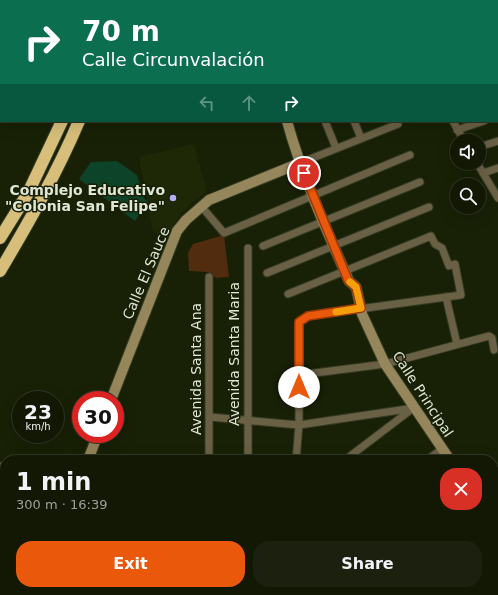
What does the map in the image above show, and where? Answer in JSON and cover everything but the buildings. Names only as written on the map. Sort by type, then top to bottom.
[{"type":"highway","points":[[0,238],[28,193],[62,122]]},
{"type":"highway","points":[[2,266],[63,158],[79,122]]},
{"type":"street","points":[[46,156],[57,122]]},
{"type":"street","name":"Calle Principal","points":[[288,122],[300,163],[344,271],[349,281],[356,287],[361,308],[384,364],[446,455]]},
{"type":"street","points":[[324,122],[336,148]]},
{"type":"street","points":[[354,122],[361,138]]},
{"type":"street","points":[[453,122],[460,134]]},
{"type":"street","points":[[457,130],[481,122]]},
{"type":"street","name":"Calle El Sauce","points":[[114,391],[170,245],[177,231],[201,206],[213,198],[361,138],[384,125],[398,124]]},
{"type":"street","points":[[486,145],[498,141]]},
{"type":"street","points":[[201,206],[224,233],[313,194],[410,155]]},
{"type":"street","points":[[483,173],[498,168]]},
{"type":"street","points":[[482,170],[498,197]]},
{"type":"street","points":[[263,246],[420,182]]},
{"type":"street","points":[[267,273],[429,207]]},
{"type":"street","points":[[288,294],[431,236],[435,244],[442,248],[449,266],[455,264],[461,294],[308,316],[299,322],[299,425],[296,455]]},
{"type":"street","name":"Avenida Santa Maria","points":[[248,248],[248,455]]},
{"type":"street","name":"Avenida Santa Ana","points":[[209,277],[209,455]]},
{"type":"street","points":[[446,297],[457,344]]},
{"type":"street","points":[[299,375],[384,364],[489,336],[492,338],[494,350]]},
{"type":"street","points":[[210,416],[299,425],[414,408]]},
{"type":"street","points":[[353,455],[414,408]]},
{"type":"street","points":[[90,455],[95,443]]},
{"type":"street","points":[[434,455],[442,449]]},
{"type":"shaded area","name":"Complejo Educativo \"Colonia San Felipe\"","points":[[194,144],[207,191],[189,205],[177,219],[169,239],[153,232],[139,157]]},
{"type":"shaded area","points":[[224,235],[229,277],[216,278],[208,272],[189,271],[188,253],[193,244]]},
{"type":"slow traffic","points":[[336,312],[361,308],[356,287],[350,282]]},
{"type":"place","name":"Complejo Educativo \"Colonia San Felipe\"","points":[[173,198]]},
{"type":"route","points":[[299,387],[299,322],[308,316],[361,308],[356,287],[348,280],[304,173]]}]
